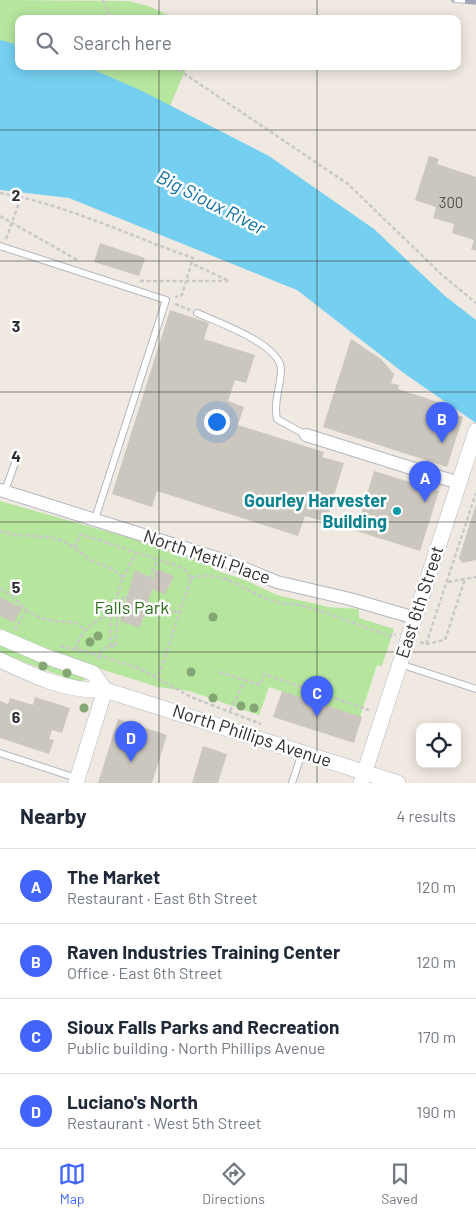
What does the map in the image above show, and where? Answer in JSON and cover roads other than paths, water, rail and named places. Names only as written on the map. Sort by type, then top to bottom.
[{"type":"street","name":"East 6th Street","points":[[363,778],[475,434]]},
{"type":"street","points":[[306,435],[459,483]]},
{"type":"street","name":"North Metli Place","points":[[2,490],[226,561],[277,582],[350,599],[415,618]]},
{"type":"street","points":[[6,636],[42,655],[93,673],[105,690],[77,781]]},
{"type":"street","name":"North Phillips Avenue","points":[[0,660],[35,677],[87,691],[105,690],[303,753],[363,778],[398,783]]},
{"type":"lane","points":[[0,246],[166,300],[94,520]]},
{"type":"lane","points":[[197,313],[257,341],[276,356],[281,368],[275,411],[277,420],[306,435]]},
{"type":"lane","points":[[2,490],[16,460]]},
{"type":"lane","points":[[400,664],[476,689]]},
{"type":"lane","points":[[0,753],[77,781]]},
{"type":"lane","points":[[292,783],[303,753]]},
{"type":"water","name":"Big Sioux River","points":[[0,40],[15,44],[15,70],[94,70],[140,90],[269,156],[374,229],[445,296],[476,320],[476,423],[405,374],[297,290],[69,198],[0,190]]},
{"type":"railway","points":[[454,0],[476,2]]},
{"type":"place","name":"Raven Industries Training Center","points":[[442,443]]},
{"type":"place","name":"The Market","points":[[425,502]]},
{"type":"place","name":"Gourley Harvester Building","points":[[397,511]]},
{"type":"place","name":"Sioux Falls Parks and Recreation","points":[[317,717]]},
{"type":"place","name":"Luciano's North","points":[[131,762]]},
{"type":"park label","name":"Falls Park","points":[[132,608]]}]
